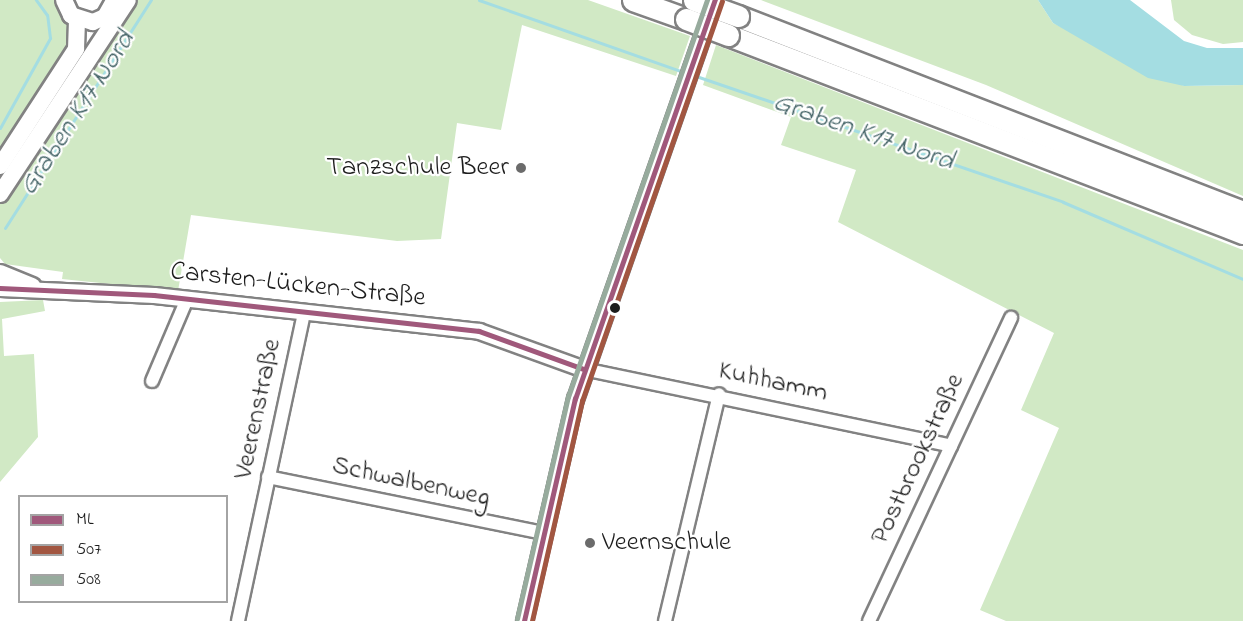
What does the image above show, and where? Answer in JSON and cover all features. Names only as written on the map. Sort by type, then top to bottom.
[{"type":"highway","points":[[633,0],[690,10],[728,11],[1243,212]]},
{"type":"highway","points":[[728,11],[1243,233]]},
{"type":"main road","points":[[64,0],[85,21]]},
{"type":"main road","points":[[85,21],[105,17],[115,0]]},
{"type":"main road","points":[[0,194],[128,0]]},
{"type":"main road","points":[[74,84],[85,21]]},
{"type":"main road","points":[[0,166],[76,49],[85,21]]},
{"type":"main road","points":[[0,273],[33,285]]},
{"type":"street","points":[[524,621],[584,369],[728,11]]},
{"type":"street","name":"Carsten-Lücken-Straße","points":[[0,288],[33,285],[187,299],[479,331],[584,369]]},
{"type":"street","points":[[152,381],[187,299]]},
{"type":"street","name":"Veerenstraße","points":[[238,621],[303,312]]},
{"type":"street","name":"Postbrookstraße","points":[[869,621],[1011,318]]},
{"type":"street","name":"Kuhhamm","points":[[584,369],[719,394],[951,446]]},
{"type":"street","points":[[665,621],[719,394]]},
{"type":"street","name":"Schwalbenweg","points":[[268,477],[544,533]]},
{"type":"green space","points":[[0,0],[56,0],[71,26],[71,46],[0,156]]},
{"type":"green space","points":[[132,0],[588,0],[690,36],[676,76],[522,25],[501,130],[457,123],[441,239],[397,241],[191,215],[178,291],[62,279],[63,272],[5,264],[0,258],[0,201]]},
{"type":"green space","points":[[761,0],[1038,0],[1053,23],[1184,86],[1243,85],[1243,196],[986,85]]},
{"type":"green space","points":[[1171,0],[1243,0],[1243,42],[1223,44],[1192,35],[1174,20]]},
{"type":"green space","points":[[716,45],[1243,250],[1243,621],[1006,621],[980,610],[1059,428],[1021,410],[1054,333],[838,222],[856,170],[781,145],[791,117],[703,85]]},
{"type":"green space","points":[[43,300],[45,311],[2,319],[4,356],[34,354],[38,437],[0,482],[0,302]]},
{"type":"water","points":[[1038,0],[1130,0],[1184,41],[1207,48],[1243,48],[1243,85],[1184,86],[1148,78],[1053,23]]},
{"type":"waterway","points":[[0,128],[50,38],[47,15],[36,0]]},
{"type":"waterway","name":"Graben K17 Nord","points":[[5,228],[151,0]]},
{"type":"waterway","name":"Graben K17 Nord","points":[[479,0],[684,72]]},
{"type":"waterway","name":"Graben K17 Nord","points":[[693,75],[1063,202],[1243,279]]},
{"type":"transit line","name":"508","points":[[517,619],[568,397],[707,0]]},
{"type":"transit line","name":"ML","points":[[524,621],[575,399],[715,0]]},
{"type":"transit line","name":"507","points":[[532,621],[582,401],[722,2]]},
{"type":"transit line","name":"ML","points":[[0,288],[154,295],[479,331],[584,369]]},
{"type":"place","name":"Tanzschule Beer","points":[[521,168]]},
{"type":"place","name":"Veernschule","points":[[590,543]]}]
